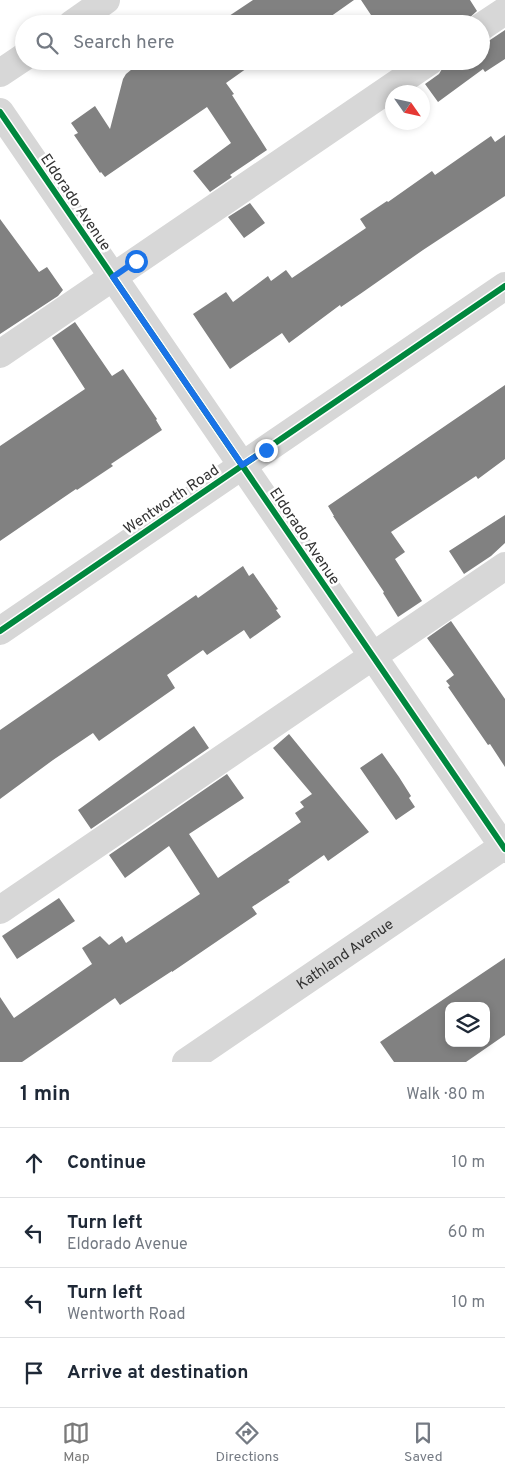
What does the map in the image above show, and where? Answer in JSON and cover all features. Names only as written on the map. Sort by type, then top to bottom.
[{"type":"street","points":[[85,15],[106,0]]},
{"type":"street","points":[[490,21],[505,11]]},
{"type":"street","points":[[0,74],[15,63]]},
{"type":"street","points":[[0,354],[417,70]]},
{"type":"street","name":"Eldorado Avenue","points":[[0,112],[504,847]]},
{"type":"street","name":"Wentworth Road","points":[[0,631],[505,286]]},
{"type":"street","points":[[0,910],[505,566]]},
{"type":"street","name":"Kathland Avenue","points":[[186,1062],[504,847]]},
{"type":"building","points":[[253,0],[354,0],[333,15],[230,15]]},
{"type":"building","points":[[361,0],[470,0],[477,11],[473,15],[371,15]]},
{"type":"building","points":[[505,30],[505,59],[490,69],[490,40]]},
{"type":"building","points":[[131,70],[244,70],[226,83],[267,150],[230,175],[232,177],[210,192],[193,171],[231,143],[207,107],[105,177],[100,173],[74,135],[78,133],[71,123],[95,106],[110,129],[126,74]]},
{"type":"building","points":[[441,70],[482,70],[438,102],[430,91],[430,85],[425,84]]},
{"type":"building","points":[[505,135],[505,196],[341,307],[340,305],[289,343],[282,333],[230,369],[193,314],[226,292],[233,302],[268,276],[271,281],[286,270],[292,278],[366,228],[360,219],[432,171],[435,175],[491,136],[495,142]]},
{"type":"building","points":[[250,203],[265,223],[244,238],[228,217]]},
{"type":"building","points":[[0,219],[39,272],[47,267],[63,290],[58,296],[0,334]]},
{"type":"building","points":[[75,322],[112,376],[123,369],[157,419],[162,430],[111,464],[113,466],[0,541],[0,446],[85,389],[52,338]]},
{"type":"building","points":[[505,385],[505,459],[478,479],[476,476],[391,532],[405,552],[395,559],[422,601],[398,617],[328,506]]},
{"type":"building","points":[[505,515],[505,543],[491,556],[464,574],[449,551]]},
{"type":"building","points":[[243,566],[249,576],[253,573],[278,609],[276,610],[281,617],[250,639],[244,630],[207,655],[203,650],[167,675],[175,688],[99,741],[93,733],[0,799],[0,730],[196,595],[198,598]]},
{"type":"building","points":[[451,621],[505,699],[505,767],[448,687],[450,686],[446,681],[454,675],[427,638]]},
{"type":"building","points":[[194,726],[209,748],[91,829],[78,810]]},
{"type":"building","points":[[289,734],[369,832],[328,861],[324,855],[288,880],[290,882],[252,907],[257,914],[120,1005],[115,998],[22,1062],[0,1062],[0,997],[14,1018],[92,964],[82,948],[100,936],[109,945],[122,936],[126,943],[200,894],[169,846],[125,878],[109,855],[227,774],[244,798],[189,834],[218,878],[301,822],[295,813],[304,807],[300,802],[312,794],[273,748]]},
{"type":"building","points":[[382,753],[411,796],[409,798],[415,807],[396,820],[360,768]]},
{"type":"building","points":[[59,898],[75,921],[17,959],[2,936]]},
{"type":"building","points":[[505,958],[505,1035],[490,1045],[490,1002],[445,1002],[445,1047],[488,1047],[466,1062],[394,1062],[380,1042]]},
{"type":"cycle path","points":[[0,112],[505,849]]},
{"type":"cycle path","points":[[0,631],[505,286]]},
{"type":"route","points":[[136,261],[113,277],[242,465],[266,450]]}]
